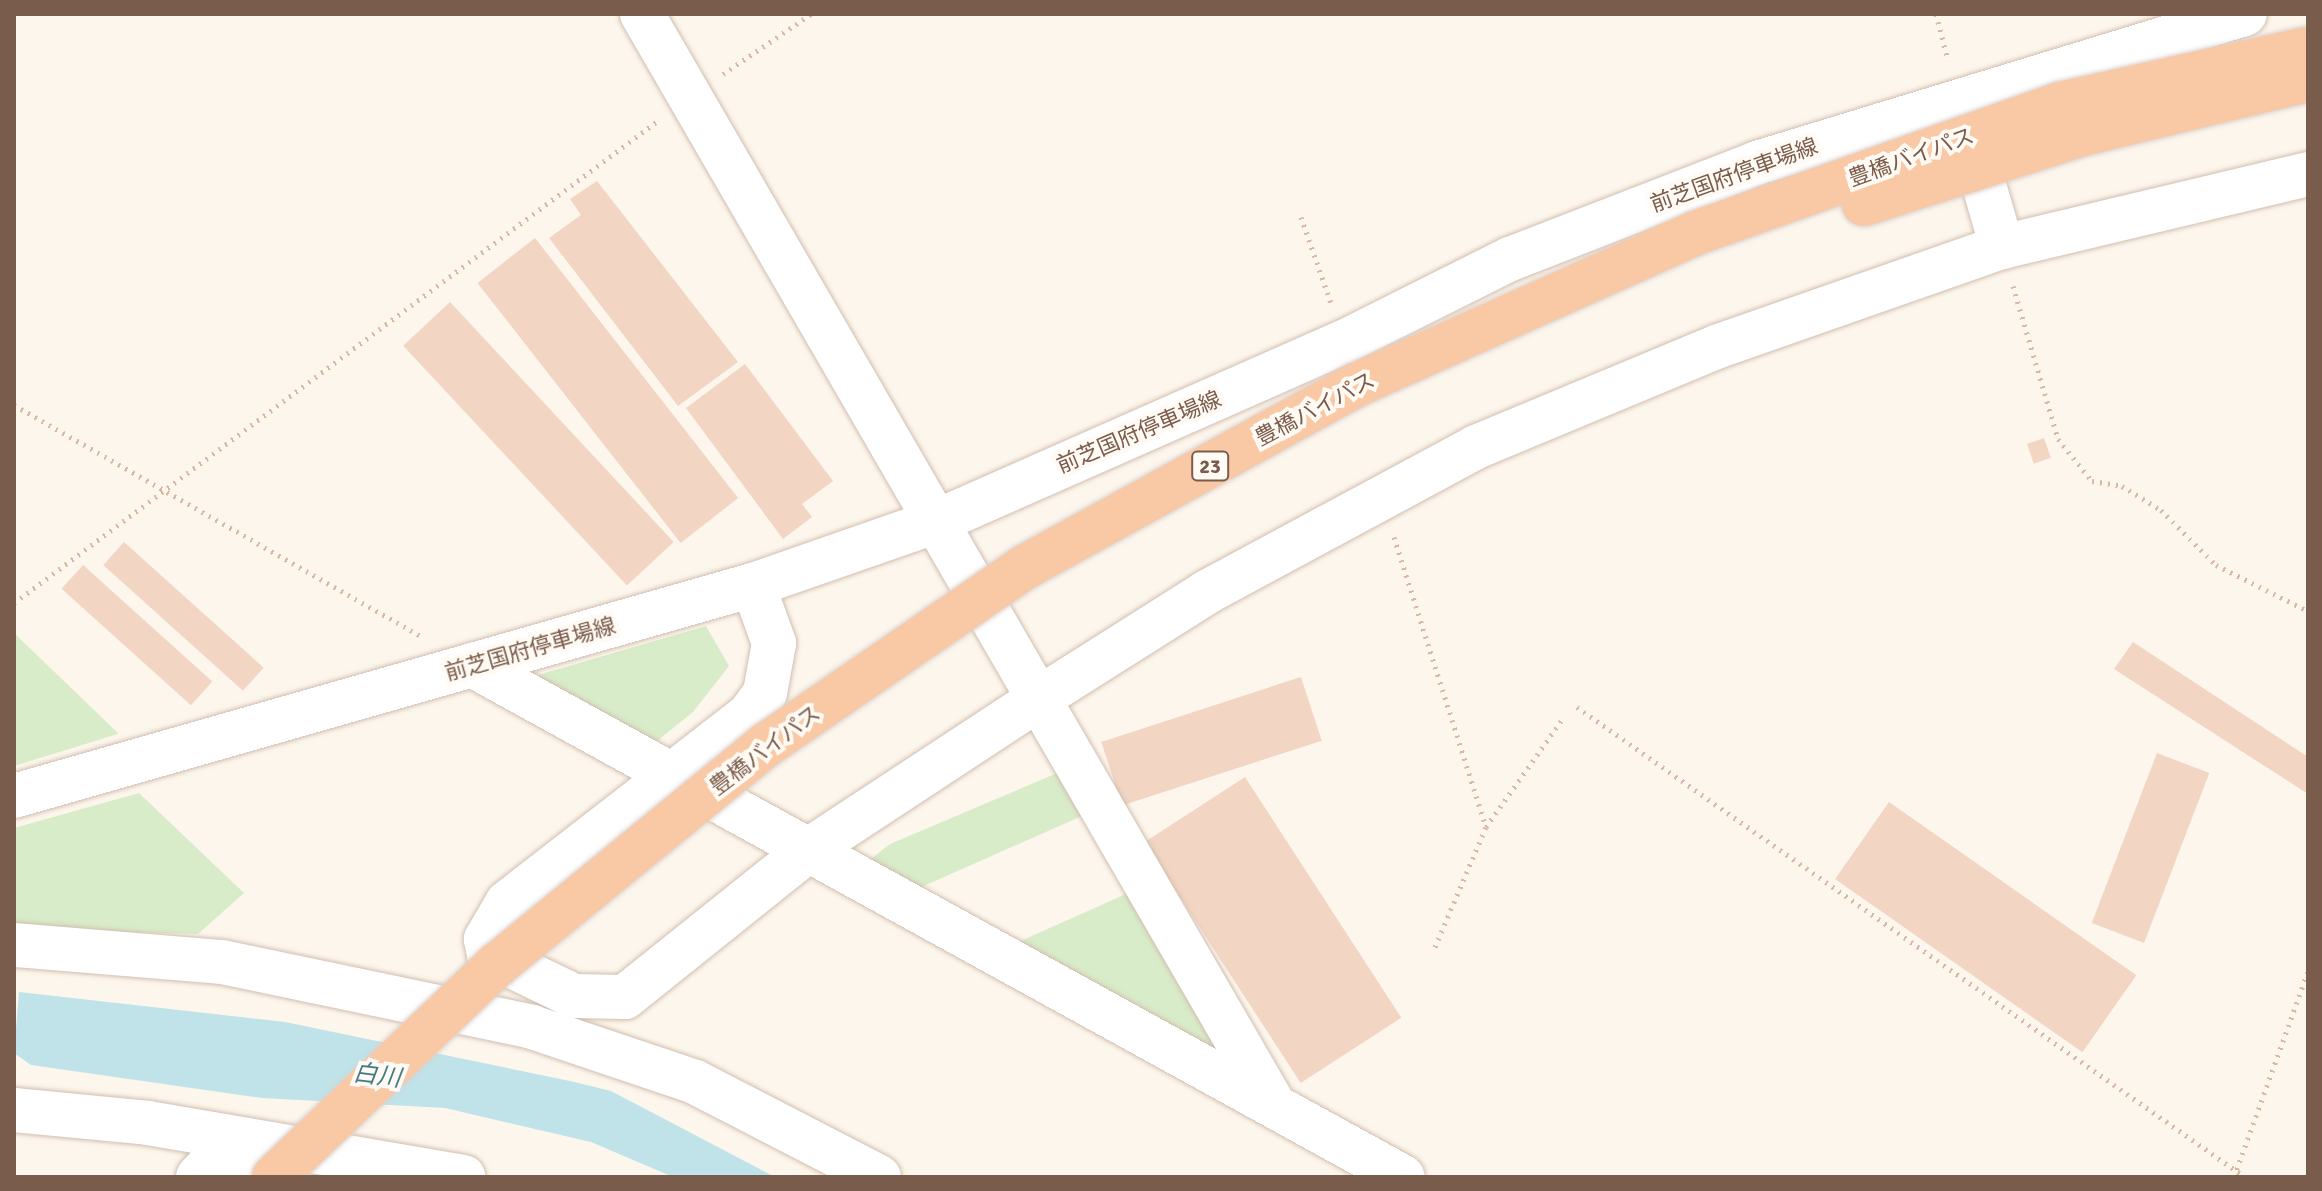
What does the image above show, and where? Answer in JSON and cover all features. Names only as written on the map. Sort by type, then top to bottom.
[{"type":"highway","name":"豊橋バイパス","points":[[274,1177],[498,964],[766,745],[1025,567],[1356,385],[1696,233],[2061,104],[2308,49]]},
{"type":"highway","name":"豊橋バイパス","points":[[306,1177],[510,987],[783,768],[1040,591],[1369,412],[1691,260],[2082,134],[2308,79]]},
{"type":"street","points":[[642,14],[940,520],[1038,699],[1271,1100]]},
{"type":"street","name":"前芝国府停車場線","points":[[14,796],[753,585],[940,520],[1344,342],[1510,259],[1757,163],[1959,100],[2163,24],[2245,14]]},
{"type":"street","points":[[1959,100],[2002,247]]},
{"type":"street","points":[[753,585],[774,643],[765,693],[749,715],[507,903],[486,939],[489,955],[574,996],[625,997],[807,851],[1038,699],[1380,494],[1719,346],[2002,247],[2308,174]]},
{"type":"street","points":[[472,665],[807,851],[1271,1100],[1403,1177]]},
{"type":"street","points":[[14,945],[222,962],[518,1023],[695,1082],[879,1177]]},
{"type":"street","points":[[14,1110],[148,1123],[463,1177]]},
{"type":"street","points":[[198,1177],[210,1164],[237,1162],[319,1177]]},
{"type":"path","points":[[14,603],[164,487],[690,97],[811,14]]},
{"type":"path","points":[[1936,14],[1959,100]]},
{"type":"path","points":[[1301,217],[1344,342]]},
{"type":"path","points":[[2002,247],[2051,422],[2067,452],[2092,481],[2122,486],[2161,510],[2226,571],[2308,611]]},
{"type":"path","points":[[14,405],[164,487],[472,665]]},
{"type":"path","points":[[1380,494],[1486,827]]},
{"type":"path","points":[[1577,707],[2235,1174],[2245,1177]]},
{"type":"path","points":[[1435,947],[1486,827],[1561,721]]},
{"type":"path","points":[[2235,1174],[2308,971]]},
{"type":"green space","points":[[706,626],[729,666],[693,712],[647,749],[521,680]]},
{"type":"green space","points":[[14,633],[118,733],[118,734],[14,766]]},
{"type":"green space","points":[[1067,769],[1091,812],[908,893],[859,868],[890,844]]},
{"type":"green space","points":[[139,793],[244,893],[198,934],[14,929],[14,828]]},
{"type":"green space","points":[[1135,890],[1240,1065],[1007,947]]},
{"type":"water","name":"白川","points":[[19,992],[285,1022],[611,1091],[775,1177],[673,1177],[591,1142],[445,1108],[262,1098],[31,1065],[14,1053]]},
{"type":"building","points":[[597,181],[738,362],[678,406],[549,238],[581,215],[570,199]]},
{"type":"building","points":[[535,238],[738,498],[681,543],[477,283]]},
{"type":"building","points":[[450,302],[674,542],[627,586],[403,346]]},
{"type":"building","points":[[745,364],[833,481],[802,504],[812,517],[783,539],[686,408]]},
{"type":"building","points":[[2044,438],[2051,458],[2034,464],[2027,444]]},
{"type":"building","points":[[124,542],[264,668],[243,691],[103,565]]},
{"type":"building","points":[[83,565],[212,681],[191,705],[62,589]]},
{"type":"building","points":[[2133,642],[2308,757],[2308,794],[2114,669]]},
{"type":"building","points":[[1301,677],[1322,741],[1122,806],[1101,742]]},
{"type":"building","points":[[2157,753],[2209,773],[2144,943],[2092,923]]},
{"type":"building","points":[[1245,777],[1401,1018],[1301,1083],[1144,842]]},
{"type":"building","points":[[1889,802],[2136,975],[2082,1052],[1835,879]]}]
